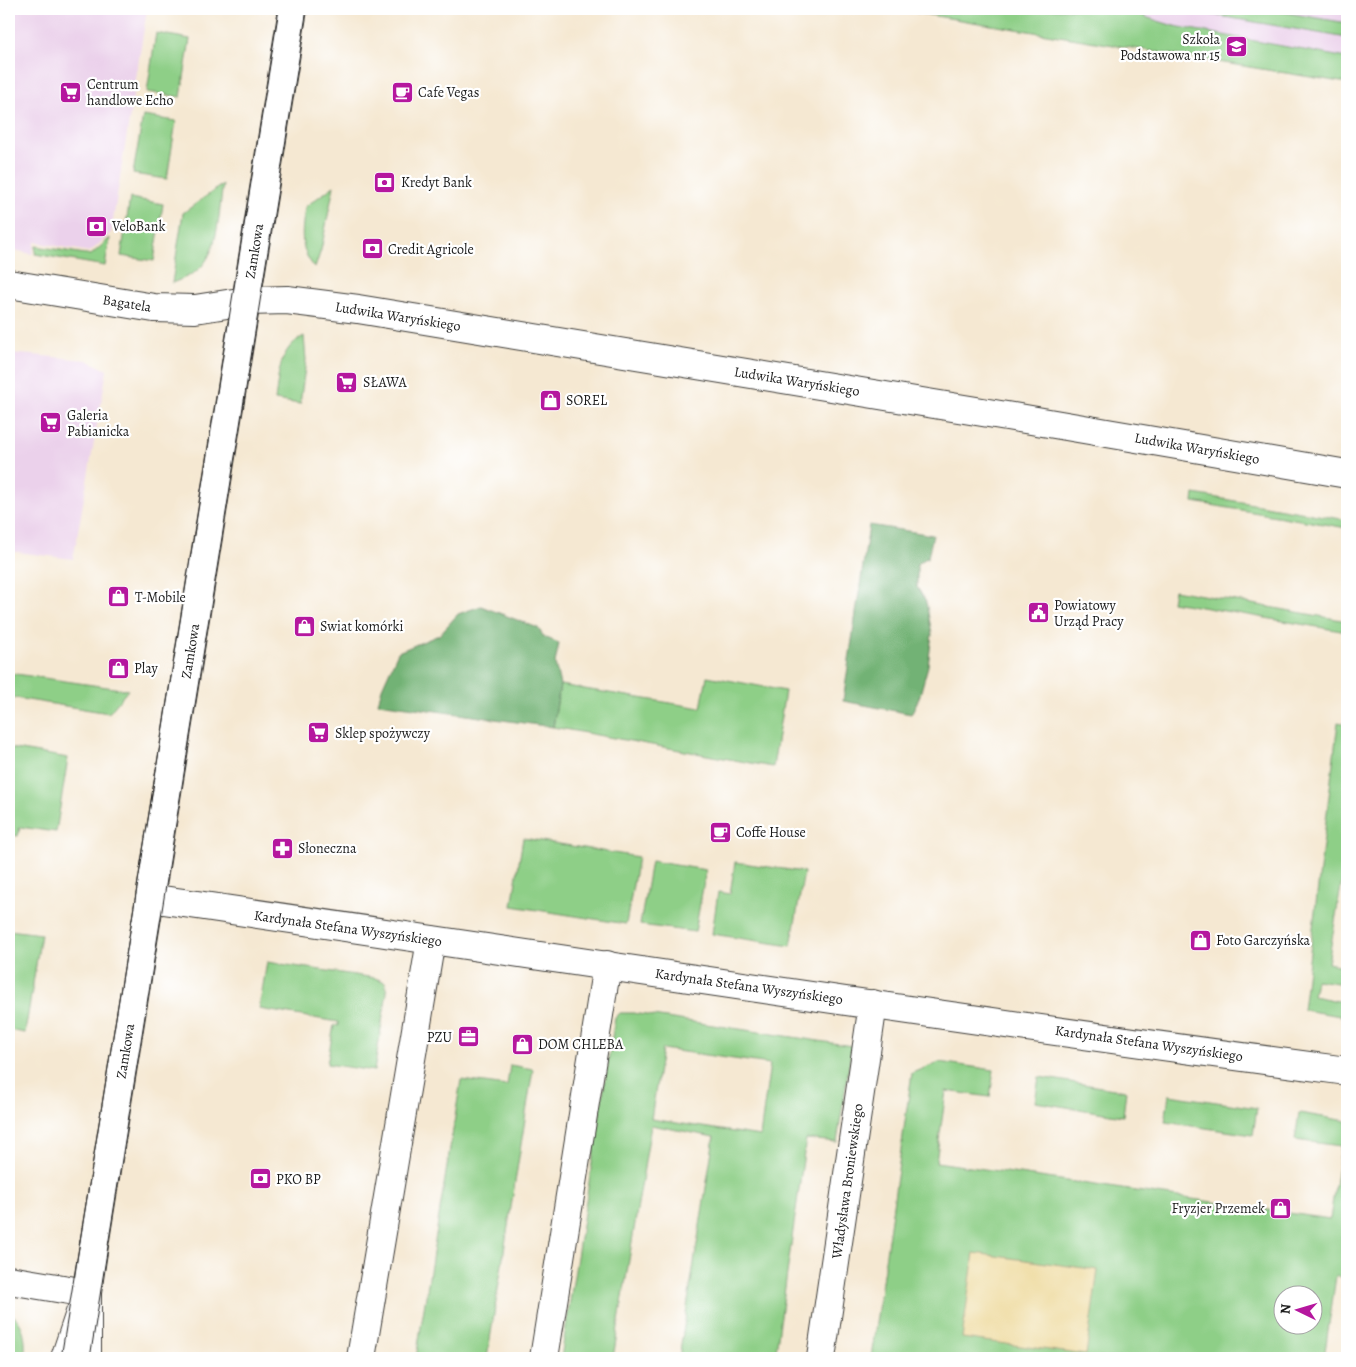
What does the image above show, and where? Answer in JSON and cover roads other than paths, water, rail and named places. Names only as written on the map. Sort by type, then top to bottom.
[{"type":"street","name":"Zamkowa","points":[[87,1358],[87,1293],[293,9]]},
{"type":"street","name":"Bagatela","points":[[9,284],[154,308],[195,309],[246,301]]},
{"type":"street","name":"Ludwika Waryńskiego","points":[[246,301],[286,300],[382,312],[1347,474]]},
{"type":"street","name":"Kardynała Stefana Wyszyńskiego","points":[[150,898],[1347,1071]]},
{"type":"street","points":[[361,1358],[431,940]]},
{"type":"street","points":[[544,1358],[607,965]]},
{"type":"street","name":"Władysława Broniewskiego","points":[[821,1358],[873,1004]]},
{"type":"street","points":[[9,1280],[87,1293],[76,1358]]},
{"type":"street","name":"Zamkowa","points":[[65,1358],[87,1293]]},
{"type":"tram line","points":[[61,1358],[279,9]]},
{"type":"tram line","points":[[90,1358],[307,9]]},
{"type":"place","name":"Szkoła Podstawowa nr 15","points":[[1236,47]]},
{"type":"place","name":"Centrum handlowe Echo","points":[[71,92]]},
{"type":"place","name":"Cafe Vegas","points":[[402,92]]},
{"type":"place","name":"Kredyt Bank","points":[[385,182]]},
{"type":"place","name":"VeloBank","points":[[96,226]]},
{"type":"place","name":"Credit Agricole","points":[[372,249]]},
{"type":"place","name":"SŁAWA","points":[[347,382]]},
{"type":"place","name":"SOREL","points":[[550,400]]},
{"type":"place","name":"Galeria Pabianicka","points":[[51,423]]},
{"type":"place","name":"T-Mobile","points":[[119,597]]},
{"type":"place","name":"Powiatowy Urząd Pracy","points":[[1038,613]]},
{"type":"place","name":"Swiat komórki","points":[[304,626]]},
{"type":"place","name":"Play","points":[[118,668]]},
{"type":"place","name":"Sklep spożywczy","points":[[319,733]]},
{"type":"place","name":"Coffe House","points":[[720,832]]},
{"type":"place","name":"Słoneczna","points":[[282,848]]},
{"type":"place","name":"Foto Garczyńska","points":[[1200,940]]},
{"type":"place","name":"PZU","points":[[468,1037]]},
{"type":"place","name":"DOM CHLEBA","points":[[522,1044]]},
{"type":"place","name":"PKO BP","points":[[260,1179]]},
{"type":"place","name":"Fryzjer Przemek","points":[[1281,1208]]}]
